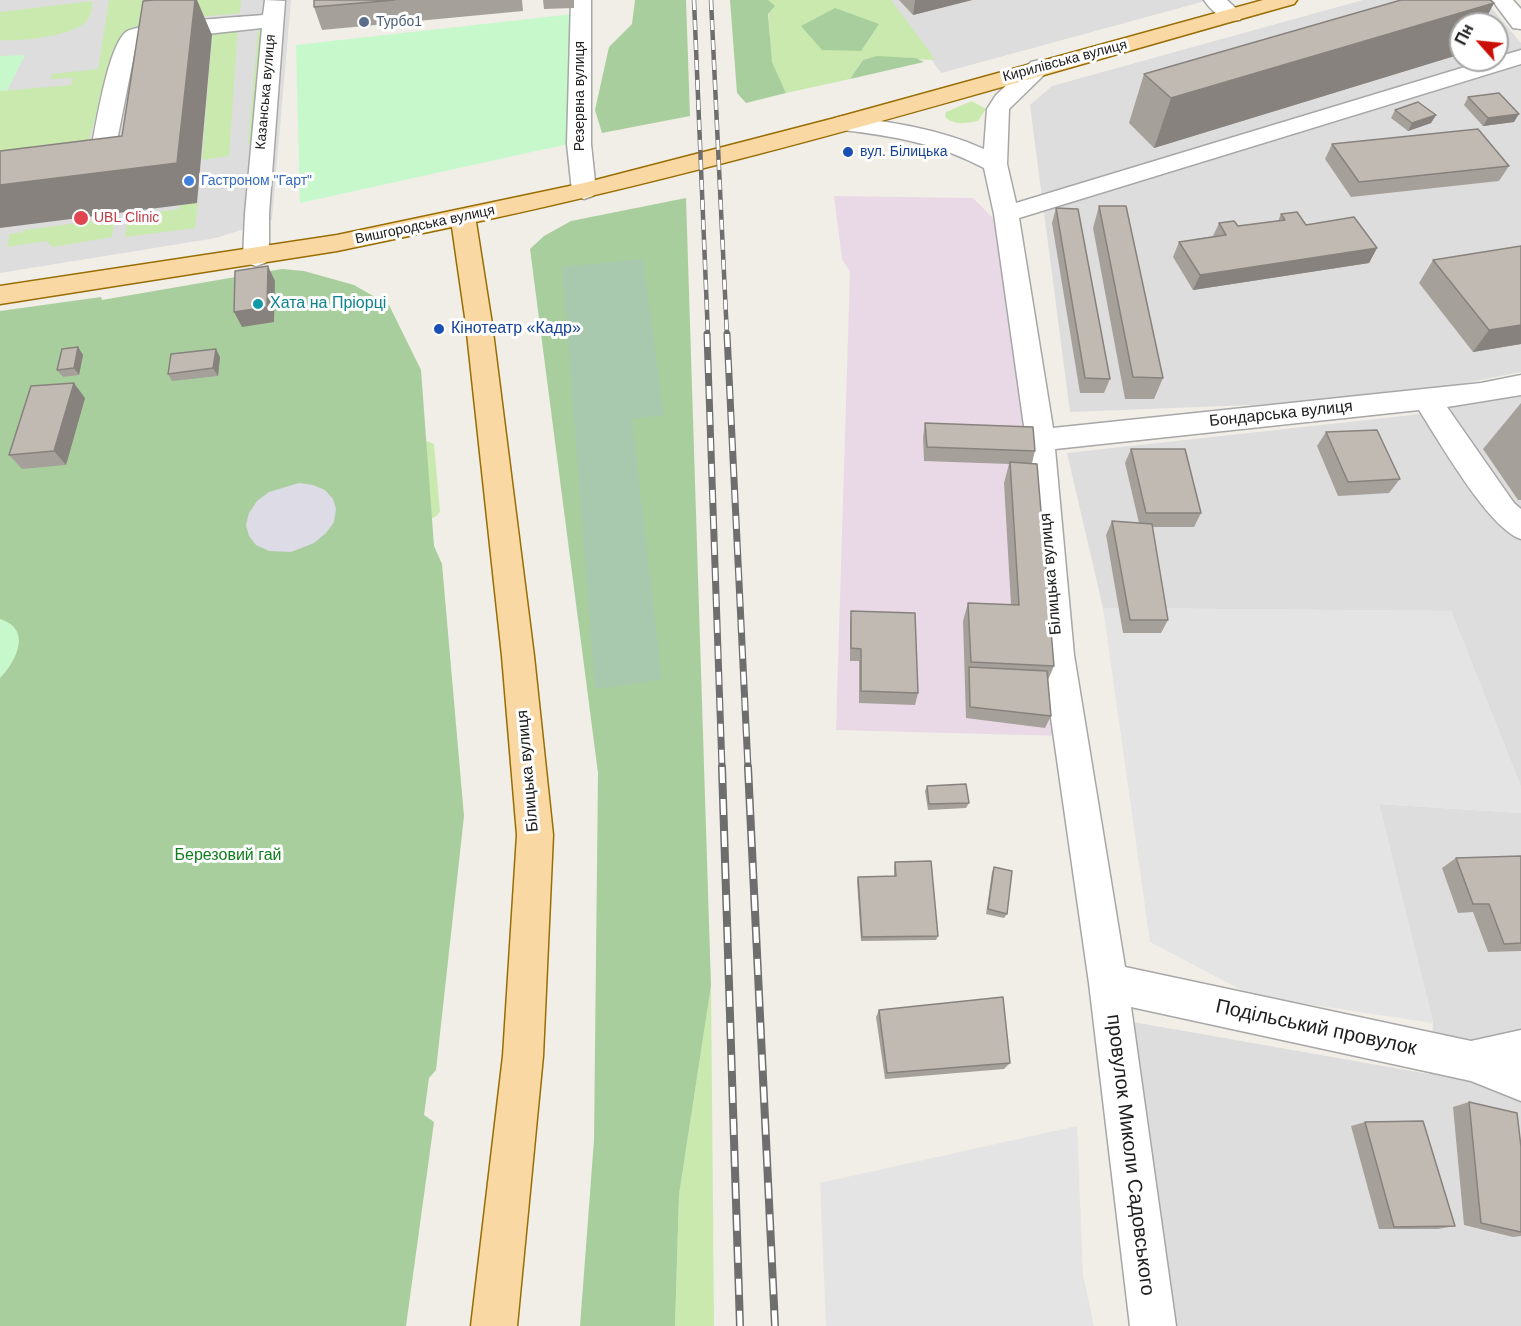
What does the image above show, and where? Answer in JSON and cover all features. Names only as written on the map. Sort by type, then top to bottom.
[{"type":"main road","name":"Кирилівська вулиця","points":[[843,123],[1287,0]]},
{"type":"main road","name":"Вишгородська вулиця","points":[[0,296],[256,257],[463,217],[584,191],[843,123]]},
{"type":"main road","name":"Білицька вулиця","points":[[463,217],[479,324],[515,632],[535,835],[523,1056],[494,1326]]},
{"type":"street","name":"Резервна вулиця","points":[[581,0],[579,144],[584,191]]},
{"type":"street","points":[[1214,0],[1232,15]]},
{"type":"street","points":[[1502,0],[1521,23]]},
{"type":"street","points":[[0,179],[100,166],[122,55],[127,43],[134,36],[274,10]]},
{"type":"street","name":"Казанська вулиця","points":[[256,257],[256,214],[274,10]]},
{"type":"street","points":[[1006,214],[1521,57]]},
{"type":"street","name":"Білицька вулиця","points":[[1039,67],[1004,100],[998,110],[995,164],[1006,214],[1040,440],[1058,655],[1108,984]]},
{"type":"street","points":[[843,123],[901,130],[940,138],[966,147],[995,164]]},
{"type":"street","name":"Бондарська вулиця","points":[[1040,440],[1426,399],[1521,385]]},
{"type":"street","points":[[1426,399],[1503,511],[1521,527]]},
{"type":"street","name":"Подільський провулок","points":[[1108,984],[1471,1061],[1521,1081]]},
{"type":"street","name":"провулок Миколи Садовського","points":[[1108,984],[1153,1326]]},
{"type":"street","points":[[1471,1061],[1521,1050]]},
{"type":"shaded area","points":[[0,0],[291,0],[272,220],[216,238],[0,273]]},
{"type":"shaded area","points":[[889,0],[1209,0],[941,73]]},
{"type":"shaded area","points":[[1363,0],[1485,0],[1495,12],[1449,12],[1449,72],[1509,72],[1509,29],[1521,43],[1521,372],[1380,400],[1070,412],[1030,105],[1052,86]]},
{"type":"shaded area","points":[[834,196],[973,198],[1000,225],[1063,736],[836,730],[850,272],[842,259]]},
{"type":"shaded area","points":[[1521,394],[1521,787],[1451,611],[1103,608],[1067,453],[1412,415]]},
{"type":"shaded area","points":[[299,483],[325,490],[333,499],[336,509],[334,522],[314,543],[291,552],[269,551],[256,545],[249,536],[246,525],[249,513],[257,501],[269,492]]},
{"type":"shaded area","points":[[1103,608],[1451,611],[1521,787],[1521,813],[1379,804],[1433,1023],[1253,996],[1150,942]]},
{"type":"shaded area","points":[[1379,804],[1521,813],[1521,1326],[1172,1326],[1133,1022],[1429,1074],[1433,1023]]},
{"type":"shaded area","points":[[1077,1126],[1083,1275],[1094,1326],[826,1326],[820,1183]]},
{"type":"green space","points":[[109,0],[241,0],[240,13],[161,22],[132,31],[121,38],[87,145],[0,173],[0,91],[71,85],[73,78],[50,79],[52,74],[98,69]]},
{"type":"green space","points":[[635,0],[686,0],[690,116],[602,133],[595,110],[609,47],[632,24]]},
{"type":"green space","points":[[730,0],[768,0],[775,6],[768,14],[772,62],[786,93],[746,103],[737,93]]},
{"type":"green space","points":[[768,0],[891,0],[935,59],[887,57],[863,60],[850,79],[786,93],[771,62]]},
{"type":"green space","points":[[92,1],[89,18],[73,30],[41,37],[0,40],[0,12]]},
{"type":"green space","points":[[835,8],[879,24],[861,51],[822,50],[801,26]]},
{"type":"green space","points":[[573,14],[568,144],[300,203],[296,45]]},
{"type":"green space","points":[[238,27],[229,156],[202,160],[212,35],[149,43],[146,57],[129,56],[127,52],[137,40],[148,36]]},
{"type":"green space","points":[[266,29],[258,143],[248,145],[258,30]]},
{"type":"green space","points":[[25,55],[7,91],[0,91],[0,56]]},
{"type":"green space","points":[[877,56],[916,58],[924,62],[850,79],[863,60]]},
{"type":"green space","points":[[972,101],[986,109],[978,121],[957,123],[945,117],[946,112]]},
{"type":"green space","points":[[686,198],[711,986],[679,1195],[675,1326],[580,1326],[594,1140],[598,773],[530,249],[544,236],[571,221]]},
{"type":"green space","points":[[198,203],[195,228],[125,237],[128,216],[179,209],[180,205]]},
{"type":"green space","points":[[115,218],[112,237],[53,247],[46,241],[7,247],[10,234],[24,230]]},
{"type":"green space","points":[[643,259],[664,415],[632,419],[662,680],[595,689],[562,267]]},
{"type":"green space","name":"Березовий гай","points":[[282,269],[304,271],[354,285],[389,305],[421,370],[434,546],[442,564],[464,816],[436,1070],[429,1078],[424,1115],[434,1122],[406,1326],[0,1326],[0,311],[101,297],[102,300]]},
{"type":"green space","points":[[427,441],[434,444],[440,512],[428,520],[374,492]]},
{"type":"green space","points":[[0,619],[16,630],[19,638],[16,655],[0,678]]},
{"type":"green space","points":[[711,986],[714,1326],[675,1326],[679,1195]]},
{"type":"building","points":[[195,0],[177,163],[0,185],[0,151],[122,136],[143,1]]},
{"type":"building","points":[[314,0],[395,0],[314,7]]},
{"type":"building","points":[[1401,0],[1490,0],[1494,3],[1463,12],[1449,12],[1449,16],[1171,98],[1144,74]]},
{"type":"building","points":[[1499,93],[1519,114],[1488,118],[1468,97]]},
{"type":"building","points":[[1418,102],[1436,115],[1412,123],[1395,110]]},
{"type":"building","points":[[1478,129],[1509,166],[1359,182],[1332,144]]},
{"type":"building","points":[[1099,206],[1126,206],[1163,378],[1133,377]]},
{"type":"building","points":[[1056,208],[1078,209],[1110,379],[1085,378]]},
{"type":"building","points":[[1297,212],[1306,225],[1354,217],[1377,248],[1200,275],[1179,242],[1226,235],[1219,223],[1234,221],[1238,226],[1285,220],[1281,214]]},
{"type":"building","points":[[1521,246],[1521,325],[1489,330],[1433,260]]},
{"type":"building","points":[[268,266],[267,307],[234,312],[235,271]]},
{"type":"building","points":[[78,347],[74,368],[57,370],[62,349]]},
{"type":"building","points":[[216,349],[213,368],[168,374],[171,354]]},
{"type":"building","points":[[74,383],[54,451],[9,455],[31,386]]},
{"type":"building","points":[[925,423],[1033,427],[1035,451],[927,447]]},
{"type":"building","points":[[1377,430],[1400,479],[1348,482],[1326,432]]},
{"type":"building","points":[[1131,449],[1185,449],[1201,513],[1146,513]]},
{"type":"building","points":[[1010,462],[1037,464],[1054,666],[971,662],[968,603],[1019,605]]},
{"type":"building","points":[[1112,521],[1152,524],[1168,620],[1130,620]]},
{"type":"building","points":[[851,611],[915,613],[918,693],[861,691],[861,649],[851,648]]},
{"type":"building","points":[[969,667],[1047,671],[1051,716],[970,707]]},
{"type":"building","points":[[966,784],[969,803],[929,804],[927,786]]},
{"type":"building","points":[[1521,856],[1521,943],[1504,944],[1489,904],[1473,904],[1456,858]]},
{"type":"building","points":[[931,861],[938,936],[862,937],[858,877],[896,876],[895,862]]},
{"type":"building","points":[[994,867],[1012,871],[1007,914],[988,909]]},
{"type":"building","points":[[1003,997],[1010,1063],[887,1073],[879,1010]]},
{"type":"building","points":[[1469,1102],[1517,1113],[1521,1147],[1521,1232],[1481,1223]]},
{"type":"building","points":[[1423,1121],[1455,1226],[1394,1227],[1365,1122]]},
{"type":"railway","points":[[694,0],[708,336]]},
{"type":"railway","points":[[711,0],[727,336]]},
{"type":"railway","points":[[707,334],[722,768]]},
{"type":"railway","points":[[727,334],[748,768]]},
{"type":"railway","points":[[722,767],[740,1326]]},
{"type":"railway","points":[[748,767],[775,1326]]},
{"type":"place","name":"Турбо1","points":[[364,22]]},
{"type":"place","name":"вул. Білицька","points":[[848,152]]},
{"type":"place","name":"Гастроном \"Гарт\"","points":[[189,181]]},
{"type":"place","name":"UBL Clinic","points":[[81,218]]},
{"type":"place","name":"Хата на Пріорці","points":[[258,304]]},
{"type":"place","name":"Кінотеатр «Кадр»","points":[[439,329]]}]
